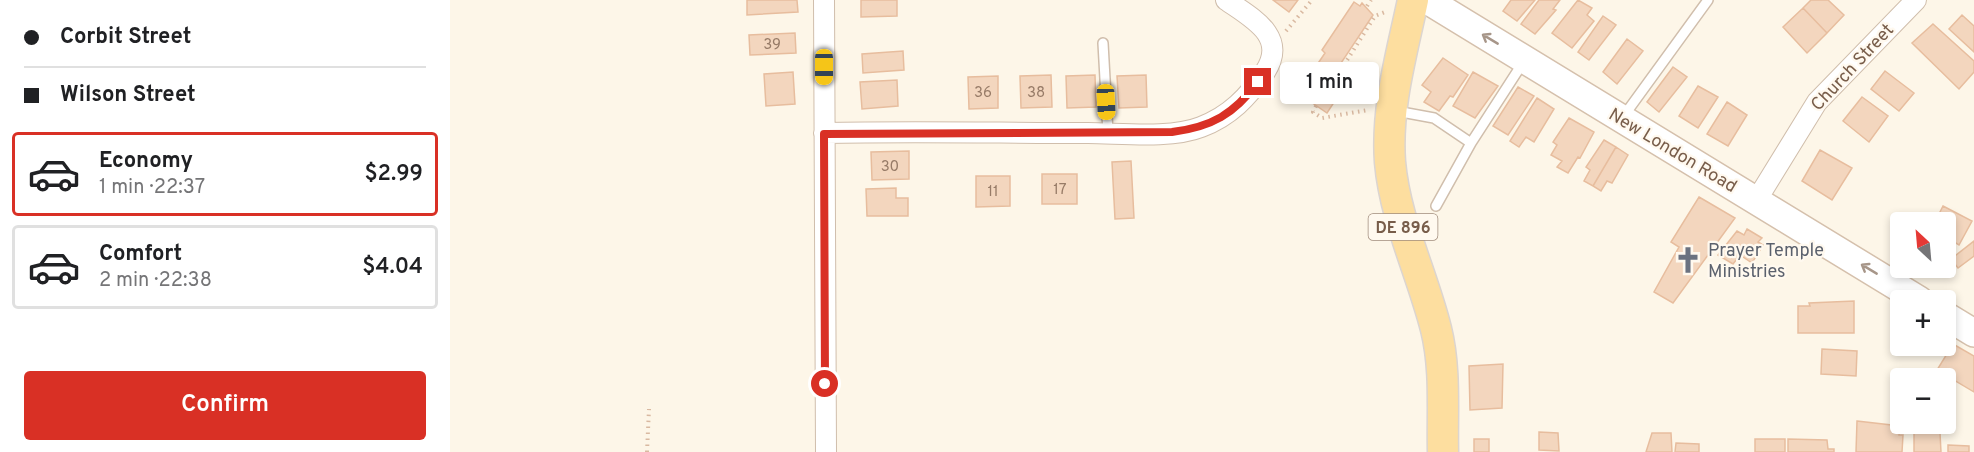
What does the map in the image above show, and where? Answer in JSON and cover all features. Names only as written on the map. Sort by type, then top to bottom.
[{"type":"main road","name":"New London Road","points":[[1427,0],[1903,290]]},
{"type":"main road","name":"DE 896","points":[[1401,5],[1380,110],[1396,201],[1440,350],[1443,452]]},
{"type":"main road","points":[[1956,322],[1974,333]]},
{"type":"street","points":[[824,0],[825,452]]},
{"type":"street","points":[[824,134],[1172,132],[1199,128],[1222,117],[1243,102],[1270,63],[1274,48],[1253,19],[1226,0]]},
{"type":"street","name":"Church Street","points":[[1756,201],[1817,102],[1916,0]]},
{"type":"lane","points":[[1622,119],[1708,0]]},
{"type":"lane","points":[[1103,43],[1108,133]]},
{"type":"lane","points":[[1436,206],[1471,143],[1525,60]]},
{"type":"lane","points":[[1380,110],[1434,118],[1471,143]]},
{"type":"path","points":[[1270,40],[1290,29],[1312,0]]},
{"type":"path","points":[[1367,6],[1371,0]]},
{"type":"path","points":[[1344,65],[1375,16],[1401,5]]},
{"type":"path","points":[[1317,106],[1312,112],[1322,118],[1380,110]]},
{"type":"path","points":[[647,452],[649,409]]},
{"type":"building","points":[[747,0],[797,0],[798,12],[747,15]]},
{"type":"building","points":[[861,0],[897,0],[897,16],[861,17]]},
{"type":"building","points":[[1273,0],[1298,0],[1289,12]]},
{"type":"building","points":[[1511,0],[1535,0],[1517,21],[1503,11]]},
{"type":"building","points":[[1539,0],[1560,0],[1553,9],[1556,10],[1535,34],[1521,24]]},
{"type":"building","points":[[1578,0],[1592,8],[1587,15],[1594,21],[1572,48],[1552,33]]},
{"type":"building","points":[[1811,0],[1828,0],[1844,15],[1827,33],[1803,8]]},
{"type":"building","points":[[1354,2],[1360,6],[1362,3],[1373,15],[1341,63],[1354,72],[1327,113],[1298,93],[1325,53],[1322,50]]},
{"type":"building","points":[[1803,8],[1827,33],[1807,53],[1783,27]]},
{"type":"building","points":[[1962,15],[1974,26],[1974,52],[1949,29]]},
{"type":"building","points":[[1603,16],[1616,25],[1589,60],[1578,52]]},
{"type":"building","points":[[1933,24],[1974,61],[1974,72],[1959,89],[1912,43]]},
{"type":"building","points":[[795,33],[796,53],[750,55],[749,35]]},
{"type":"building","points":[[1627,39],[1643,51],[1617,84],[1603,72]]},
{"type":"building","points":[[903,51],[904,70],[863,73],[862,54]]},
{"type":"building","points":[[1443,58],[1468,75],[1453,97],[1450,96],[1439,111],[1424,102],[1431,92],[1422,85]]},
{"type":"building","points":[[1673,67],[1687,77],[1659,112],[1647,102]]},
{"type":"building","points":[[1885,71],[1914,93],[1899,111],[1871,89]]},
{"type":"building","points":[[793,72],[795,104],[766,106],[764,74]]},
{"type":"building","points":[[1473,72],[1498,86],[1475,118],[1453,106]]},
{"type":"building","points":[[1051,75],[1052,107],[1021,108],[1020,76]]},
{"type":"building","points":[[1095,75],[1096,107],[1067,108],[1066,76]]},
{"type":"building","points":[[1146,75],[1147,107],[1119,108],[1117,76]]},
{"type":"building","points":[[998,76],[998,108],[969,109],[968,77]]},
{"type":"building","points":[[897,80],[898,106],[862,109],[860,82]]},
{"type":"building","points":[[1698,86],[1718,97],[1698,128],[1679,116]]},
{"type":"building","points":[[1518,87],[1534,96],[1508,135],[1493,126]]},
{"type":"building","points":[[1862,97],[1888,116],[1869,142],[1843,121]]},
{"type":"building","points":[[1537,98],[1554,109],[1534,142],[1526,137],[1519,147],[1510,141]]},
{"type":"building","points":[[1727,102],[1747,115],[1728,146],[1707,134]]},
{"type":"building","points":[[1569,118],[1594,132],[1580,158],[1578,157],[1568,173],[1557,167],[1562,161],[1551,155],[1557,145],[1553,142]]},
{"type":"building","points":[[1604,140],[1616,147],[1593,186],[1584,181],[1590,170],[1586,167]]},
{"type":"building","points":[[1616,147],[1628,155],[1612,183],[1607,181],[1601,191],[1593,186]]},
{"type":"building","points":[[1820,150],[1852,168],[1832,200],[1802,181]]},
{"type":"building","points":[[909,151],[909,179],[872,180],[871,152]]},
{"type":"building","points":[[1131,161],[1134,218],[1115,219],[1112,162]]},
{"type":"building","points":[[1042,174],[1077,174],[1077,204],[1042,204]]},
{"type":"building","points":[[976,176],[1010,176],[1010,206],[976,207]]},
{"type":"building","points":[[896,188],[896,198],[908,198],[908,216],[867,216],[866,189]]},
{"type":"building","name":"Prayer Temple Ministries","points":[[1699,197],[1735,218],[1673,303],[1654,292],[1679,247],[1671,242]]},
{"type":"building","points":[[1943,206],[1955,212],[1940,212]]},
{"type":"building","points":[[1956,213],[1972,221],[1959,245],[1956,243]]},
{"type":"building","points":[[1747,229],[1762,238],[1758,242],[1763,245],[1752,263],[1740,255],[1733,264],[1718,255],[1737,231],[1744,235]]},
{"type":"building","points":[[1974,241],[1974,256],[1958,268],[1956,255]]},
{"type":"building","points":[[1854,301],[1854,333],[1798,333],[1798,306],[1810,306],[1809,303]]},
{"type":"building","points":[[1956,346],[1974,356],[1974,392],[1956,381],[1956,368],[1938,368],[1946,356],[1956,356]]},
{"type":"building","points":[[1822,349],[1857,351],[1856,376],[1821,374]]},
{"type":"building","points":[[1503,364],[1502,408],[1470,410],[1469,366]]},
{"type":"building","points":[[1857,421],[1890,425],[1890,434],[1903,435],[1902,452],[1856,452]]},
{"type":"building","points":[[1539,432],[1558,433],[1559,451],[1539,450]]},
{"type":"building","points":[[1652,433],[1671,433],[1672,452],[1646,452]]},
{"type":"building","points":[[1914,434],[1940,434],[1941,452],[1914,452]]},
{"type":"building","points":[[1474,439],[1489,439],[1489,452],[1474,452]]},
{"type":"building","points":[[1755,439],[1785,439],[1785,452],[1755,452]]},
{"type":"building","points":[[1788,439],[1827,440],[1828,449],[1834,449],[1834,452],[1788,452]]},
{"type":"building","points":[[1676,443],[1699,444],[1699,452],[1675,452]]},
{"type":"building","points":[[1948,445],[1969,446],[1969,452],[1948,452]]},
{"type":"place","name":"Prayer Temple Ministries","points":[[1688,260]]},
{"type":"route","points":[[825,384],[824,134],[1172,132],[1199,128],[1222,117],[1243,102],[1258,82]]}]
